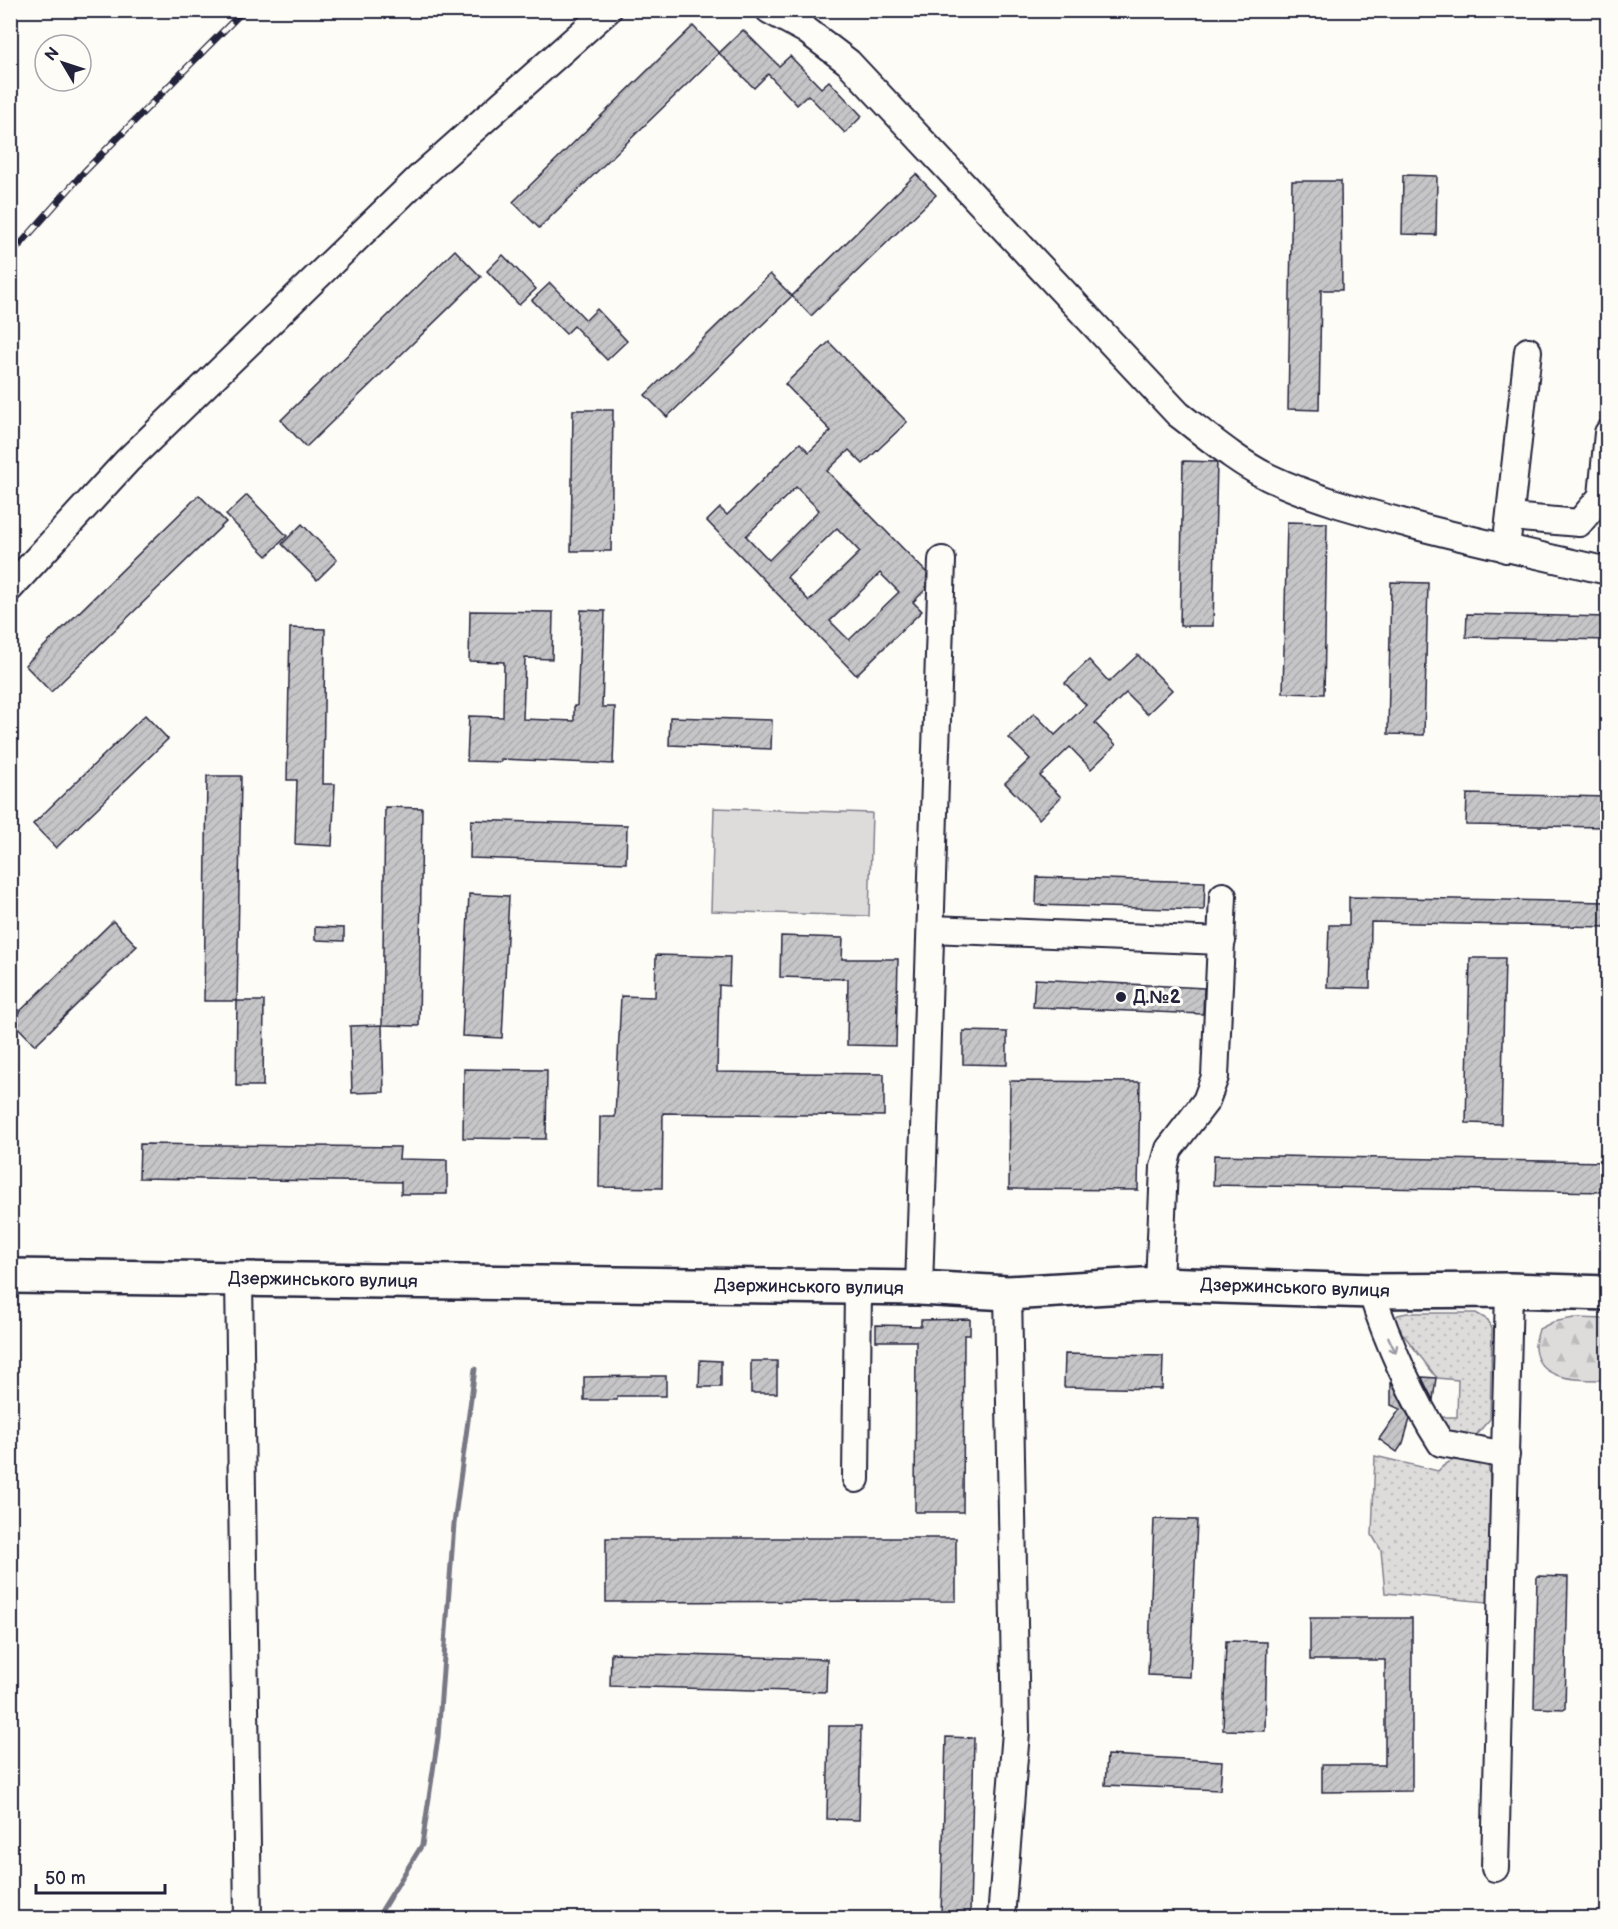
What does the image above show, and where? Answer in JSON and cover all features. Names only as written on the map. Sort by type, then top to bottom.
[{"type":"main road","name":"Дзержинського вулиця","points":[[10,1276],[919,1288],[1008,1293],[1159,1284],[1371,1291],[1509,1290],[1608,1293]]},
{"type":"street","points":[[10,588],[127,461],[363,231],[423,174],[608,10]]},
{"type":"street","points":[[769,10],[806,30],[848,62],[1179,414],[1226,451],[1266,476],[1306,494],[1506,549],[1608,571]]},
{"type":"street","points":[[1506,549],[1528,351]]},
{"type":"street","points":[[1510,517],[1579,523],[1602,496],[1608,433]]},
{"type":"street","points":[[919,1288],[942,560]]},
{"type":"street","points":[[1159,1284],[1164,1167],[1169,1149],[1206,1101],[1215,1077],[1223,896]]},
{"type":"street","points":[[931,929],[1222,941]]},
{"type":"street","points":[[238,1279],[248,1918]]},
{"type":"street","points":[[856,1479],[858,1288]]},
{"type":"street","points":[[1495,1868],[1509,1290]]},
{"type":"street","points":[[1371,1291],[1381,1323],[1426,1421],[1441,1443],[1506,1455]]},
{"type":"street","points":[[1001,1918],[1016,1732],[1008,1293]]},
{"type":"green space","points":[[714,808],[872,813],[869,916],[711,911]]},
{"type":"green space","points":[[1407,1313],[1476,1313],[1488,1320],[1492,1329],[1490,1419],[1476,1435],[1453,1434],[1441,1423],[1439,1417],[1457,1417],[1458,1380],[1437,1378],[1396,1325],[1395,1318]]},
{"type":"green space","points":[[1574,1318],[1607,1319],[1607,1380],[1574,1379],[1553,1374],[1544,1368],[1538,1359],[1535,1346],[1539,1329],[1553,1322]]},
{"type":"green space","points":[[1375,1456],[1438,1471],[1444,1465],[1461,1459],[1488,1466],[1492,1504],[1488,1602],[1385,1593],[1381,1550],[1372,1535]]},
{"type":"building","points":[[693,26],[719,53],[539,228],[513,202]]},
{"type":"building","points":[[743,30],[779,66],[790,56],[821,88],[829,81],[862,116],[845,133],[808,95],[797,105],[768,74],[754,88],[719,53]]},
{"type":"building","points":[[916,174],[936,195],[811,316],[792,296]]},
{"type":"building","points":[[1403,175],[1437,176],[1436,235],[1402,234]]},
{"type":"building","points":[[1292,181],[1341,181],[1342,290],[1321,290],[1319,410],[1288,409]]},
{"type":"building","points":[[455,250],[481,277],[306,447],[281,420]]},
{"type":"building","points":[[503,255],[536,289],[519,305],[487,271]]},
{"type":"building","points":[[770,274],[792,296],[667,417],[645,395]]},
{"type":"building","points":[[550,283],[586,320],[597,309],[627,341],[607,360],[574,326],[566,334],[532,300]]},
{"type":"building","points":[[829,342],[907,422],[863,464],[849,450],[827,471],[927,573],[926,589],[913,602],[922,611],[856,675],[707,521],[720,508],[727,515],[800,443],[809,452],[831,431],[785,384]],"holes":[[[796,487],[819,510],[769,560],[746,536]],[[837,528],[860,552],[809,601],[787,577]],[[880,573],[899,592],[849,640],[830,621]]]},
{"type":"building","points":[[573,410],[613,410],[611,551],[571,551]]},
{"type":"building","points":[[1183,461],[1217,462],[1213,626],[1180,626]]},
{"type":"building","points":[[199,495],[226,522],[51,692],[25,665]]},
{"type":"building","points":[[247,495],[287,536],[267,556],[226,515]]},
{"type":"building","points":[[1287,522],[1327,523],[1324,694],[1283,693]]},
{"type":"building","points":[[302,524],[337,560],[317,580],[282,544]]},
{"type":"building","points":[[1391,582],[1428,583],[1424,735],[1388,734]]},
{"type":"building","points":[[581,610],[605,611],[602,707],[615,707],[613,764],[501,759],[501,762],[467,761],[469,716],[503,717],[504,662],[469,661],[470,611],[553,612],[552,659],[525,658],[523,719],[574,721],[574,706],[577,706]]},
{"type":"building","points":[[1467,614],[1608,617],[1608,640],[1466,637]]},
{"type":"building","points":[[290,628],[325,629],[323,784],[335,784],[332,846],[295,844],[297,780],[287,780]]},
{"type":"building","points":[[1138,655],[1172,690],[1147,714],[1126,693],[1095,723],[1116,745],[1091,769],[1070,747],[1040,776],[1061,797],[1039,819],[1005,783],[1030,759],[1009,738],[1034,713],[1055,735],[1086,705],[1065,683],[1089,660],[1109,682]]},
{"type":"building","points":[[145,715],[168,739],[56,848],[33,824]]},
{"type":"building","points":[[670,717],[772,720],[771,749],[669,745]]},
{"type":"building","points":[[207,776],[241,776],[237,1001],[204,1001]]},
{"type":"building","points":[[1467,794],[1608,797],[1608,827],[1466,825]]},
{"type":"building","points":[[385,807],[422,808],[419,1026],[382,1025]]},
{"type":"building","points":[[471,820],[627,825],[626,863],[470,858]]},
{"type":"building","points":[[1037,877],[1205,882],[1204,910],[1036,905]]},
{"type":"building","points":[[469,894],[509,896],[502,1038],[462,1036]]},
{"type":"building","points":[[1349,897],[1608,902],[1608,927],[1371,922],[1370,988],[1327,987],[1329,925],[1349,925]]},
{"type":"building","points":[[113,921],[137,946],[35,1045],[11,1020]]},
{"type":"building","points":[[315,927],[344,928],[344,941],[315,940]]},
{"type":"building","points":[[781,936],[843,938],[842,959],[898,959],[896,1046],[847,1045],[848,979],[780,977]]},
{"type":"building","points":[[656,955],[730,957],[729,986],[719,985],[717,1072],[884,1074],[884,1116],[663,1113],[662,1188],[599,1187],[600,1117],[615,1117],[621,996],[655,997]]},
{"type":"building","points":[[1470,958],[1505,958],[1501,1124],[1466,1123]]},
{"type":"building","name":"Д.№2","points":[[1035,979],[1204,988],[1203,1014],[1033,1007]]},
{"type":"building","points":[[237,1001],[264,1001],[263,1086],[236,1086]]},
{"type":"building","points":[[382,1025],[384,1092],[352,1093],[350,1026]]},
{"type":"building","points":[[963,1031],[1007,1032],[1007,1065],[963,1064]]},
{"type":"building","points":[[464,1069],[547,1070],[546,1139],[463,1138]]},
{"type":"building","points":[[1010,1081],[1140,1082],[1138,1190],[1009,1189]]},
{"type":"building","points":[[140,1144],[400,1147],[399,1159],[447,1160],[447,1194],[401,1194],[401,1182],[139,1178]]},
{"type":"building","points":[[1214,1155],[1608,1162],[1608,1192],[1213,1185]]},
{"type":"building","points":[[970,1319],[970,1335],[964,1335],[963,1512],[915,1512],[916,1341],[876,1341],[876,1325],[921,1326],[921,1320]]},
{"type":"building","points":[[1065,1354],[1163,1356],[1162,1389],[1064,1387]]},
{"type":"building","points":[[700,1360],[721,1361],[721,1387],[699,1387]]},
{"type":"building","points":[[751,1361],[777,1361],[777,1393],[751,1393]]},
{"type":"building","points":[[666,1376],[666,1396],[617,1396],[617,1400],[584,1400],[584,1377]]},
{"type":"building","points":[[1422,1377],[1436,1378],[1433,1400],[1424,1382]]},
{"type":"building","points":[[1391,1382],[1410,1419],[1403,1443],[1397,1452],[1379,1439],[1400,1409],[1391,1405]]},
{"type":"building","points":[[1154,1519],[1197,1520],[1190,1677],[1148,1675]]},
{"type":"building","points":[[606,1538],[956,1538],[956,1601],[606,1602]]},
{"type":"building","points":[[1537,1576],[1568,1577],[1565,1709],[1534,1708]]},
{"type":"building","points":[[1310,1618],[1412,1618],[1412,1791],[1322,1792],[1322,1765],[1385,1765],[1385,1660],[1310,1660]]},
{"type":"building","points":[[1226,1641],[1267,1642],[1265,1731],[1223,1730]]},
{"type":"building","points":[[611,1653],[827,1659],[826,1692],[610,1686]]},
{"type":"building","points":[[829,1726],[861,1726],[859,1820],[827,1819]]},
{"type":"building","points":[[946,1737],[974,1738],[970,1914],[941,1914]]},
{"type":"building","points":[[1107,1755],[1222,1761],[1220,1790],[1105,1785]]},
{"type":"waterway","points":[[377,1918],[422,1845],[438,1737],[454,1524],[475,1369]]},
{"type":"railway","points":[[10,256],[84,172],[244,10]]},
{"type":"place","name":"Д.№2","points":[[1121,997]]}]
